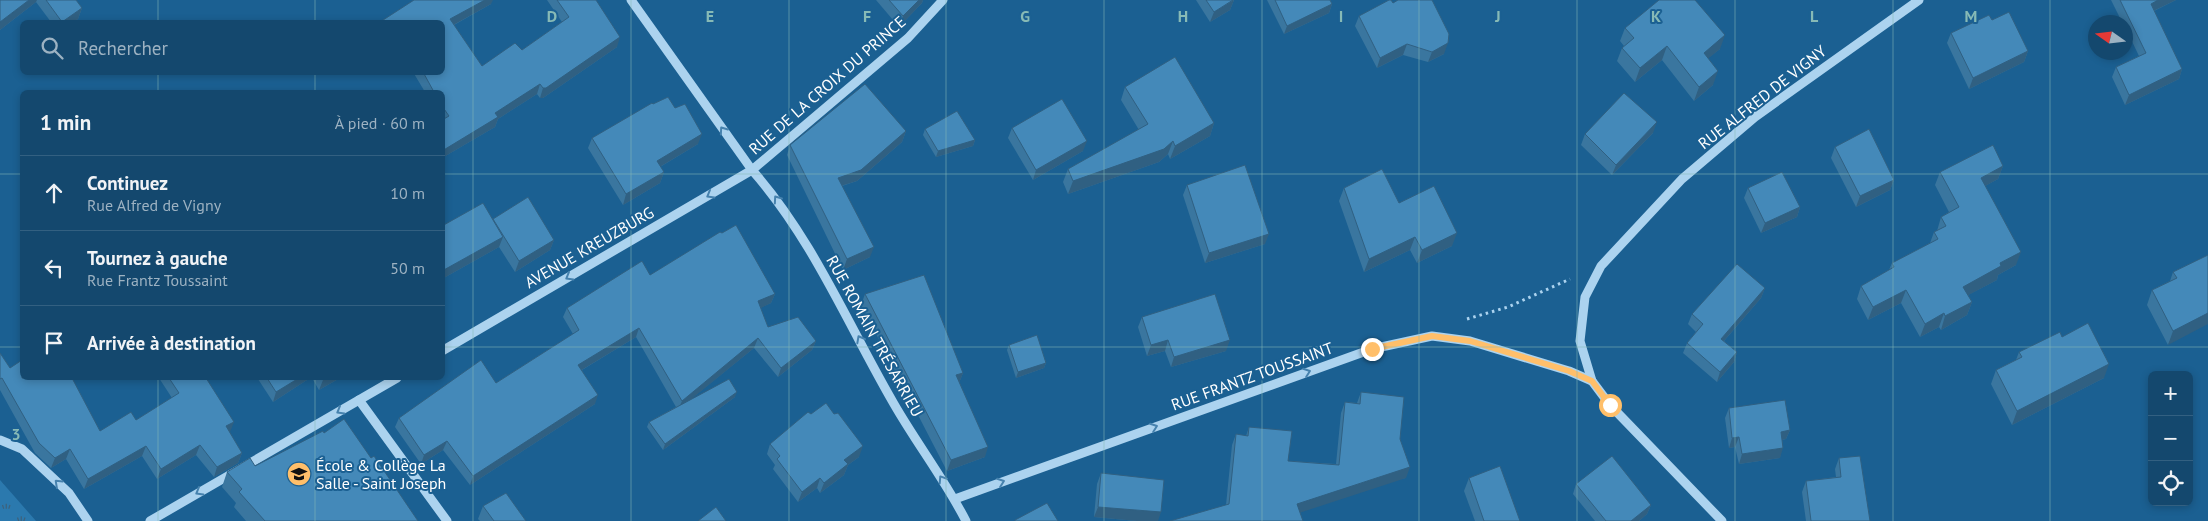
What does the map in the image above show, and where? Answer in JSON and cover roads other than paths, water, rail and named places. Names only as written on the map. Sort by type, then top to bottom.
[{"type":"street","name":"RUE ROMAIN TRÉSARRIEU","points":[[631,0],[752,170],[774,195],[826,275],[894,404],[955,499],[966,521]]},
{"type":"street","name":"RUE DE LA CROIX DU PRINCE","points":[[752,170],[908,38],[943,0]]},
{"type":"street","name":"RUE ALFRED DE VIGNY","points":[[1722,521],[1610,405],[1592,381],[1580,341],[1585,297],[1601,266],[1682,179],[1754,117],[1920,0]]},
{"type":"street","name":"AVENUE KREUZBURG","points":[[445,349],[752,170]]},
{"type":"street","name":"RUE FRANTZ TOUSSAINT","points":[[955,499],[1372,349],[1432,336],[1470,341],[1569,371],[1592,381]]},
{"type":"street","points":[[150,521],[394,380]]},
{"type":"street","points":[[359,400],[447,521]]},
{"type":"street","points":[[0,440],[22,449],[69,493],[88,521]]},
{"type":"place","name":"École & Collège La Salle - Saint Joseph","points":[[299,474]]}]
